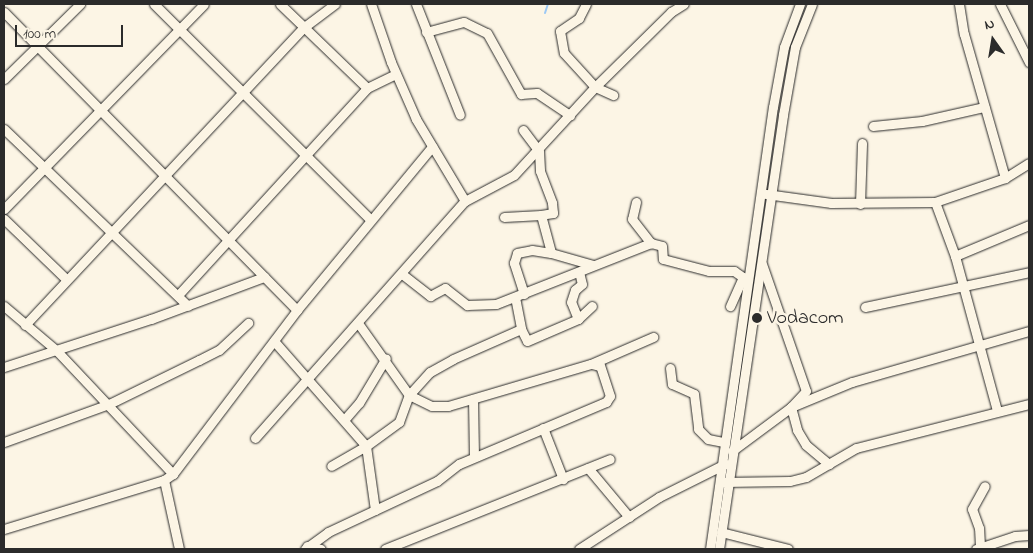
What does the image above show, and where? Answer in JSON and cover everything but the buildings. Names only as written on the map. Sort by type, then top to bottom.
[{"type":"street","points":[[4,79],[80,4]]},
{"type":"street","points":[[154,4],[308,155],[370,219]]},
{"type":"street","points":[[4,209],[101,112],[204,4]]},
{"type":"street","points":[[280,4],[367,88]]},
{"type":"street","points":[[25,325],[242,91],[303,28],[335,4]]},
{"type":"street","points":[[371,4],[396,74],[432,147],[465,201]]},
{"type":"street","points":[[416,4],[426,32],[436,50],[460,115]]},
{"type":"street","points":[[586,4],[579,18],[560,31],[564,52],[595,87],[614,95]]},
{"type":"street","points":[[255,438],[465,201],[514,175],[539,151],[595,87],[671,12],[684,4]]},
{"type":"street","points":[[719,549],[723,482],[720,464],[784,48],[800,4]]},
{"type":"street","points":[[710,549],[723,482],[730,464],[795,47],[812,4]]},
{"type":"street","points":[[959,4],[964,34],[1004,178]]},
{"type":"street","points":[[1000,4],[1029,62]]},
{"type":"street","points":[[4,12],[297,310]]},
{"type":"street","points":[[426,32],[464,22],[487,33],[521,94],[537,94],[570,115]]},
{"type":"street","points":[[179,294],[227,239],[308,155],[367,88],[396,74]]},
{"type":"street","points":[[873,126],[922,121],[984,106]]},
{"type":"street","points":[[4,129],[179,294],[188,306]]},
{"type":"street","points":[[504,217],[541,215],[553,212],[552,203],[540,171],[539,151],[522,130]]},
{"type":"street","points":[[860,204],[862,143]]},
{"type":"street","points":[[4,529],[164,480],[173,474],[297,310],[370,219],[432,147]]},
{"type":"street","points":[[761,193],[831,203],[935,202],[1004,178],[1029,163]]},
{"type":"street","points":[[636,202],[632,219],[651,242],[662,246],[663,259],[680,265],[734,271],[743,277],[730,306]]},
{"type":"street","points":[[935,202],[955,256],[997,411]]},
{"type":"street","points":[[541,215],[552,253]]},
{"type":"street","points":[[4,219],[66,279]]},
{"type":"street","points":[[955,256],[1029,225]]},
{"type":"street","points":[[402,274],[430,296],[445,288],[467,305],[496,304],[651,242]]},
{"type":"street","points":[[524,294],[514,263],[517,253],[532,250],[552,253],[592,265]]},
{"type":"street","points":[[732,451],[791,407],[806,391],[761,262]]},
{"type":"street","points":[[578,319],[571,302],[575,290],[582,284],[579,272]]},
{"type":"street","points":[[865,306],[1029,272]]},
{"type":"street","points":[[4,367],[57,351],[264,278]]},
{"type":"street","points":[[515,297],[521,329],[527,341],[578,319],[592,306]]},
{"type":"street","points":[[4,306],[57,351],[173,474]]},
{"type":"street","points":[[4,442],[108,404],[219,350],[248,323]]},
{"type":"street","points":[[358,323],[386,358],[409,395],[432,406],[473,399],[591,364],[653,337]]},
{"type":"street","points":[[331,466],[366,446],[398,422],[409,395],[430,372],[521,329]]},
{"type":"street","points":[[791,407],[852,382],[1029,331]]},
{"type":"street","points":[[274,341],[309,378],[366,446],[375,510]]},
{"type":"street","points":[[344,420],[359,403],[386,358]]},
{"type":"street","points":[[306,548],[328,532],[437,481],[449,470],[474,457],[608,400],[600,366],[591,364]]},
{"type":"street","points":[[670,368],[672,384],[694,394],[698,429],[708,439],[724,442]]},
{"type":"street","points":[[473,399],[474,457]]},
{"type":"street","points":[[723,482],[790,481],[806,477],[856,448],[1029,404]]},
{"type":"street","points":[[791,407],[797,430],[806,445],[829,464]]},
{"type":"street","points":[[543,428],[563,479]]},
{"type":"street","points":[[385,549],[610,459]]},
{"type":"street","points":[[579,549],[659,497],[720,464],[730,464]]},
{"type":"street","points":[[588,468],[629,517]]},
{"type":"street","points":[[164,480],[179,549]]},
{"type":"street","points":[[985,486],[972,509],[979,528],[978,548],[1029,535]]},
{"type":"street","points":[[721,532],[788,549]]},
{"type":"street","points":[[306,548],[321,549]]},
{"type":"waterway","points":[[545,13],[548,4]]},
{"type":"place","name":"Vodacom","points":[[757,318]]}]
